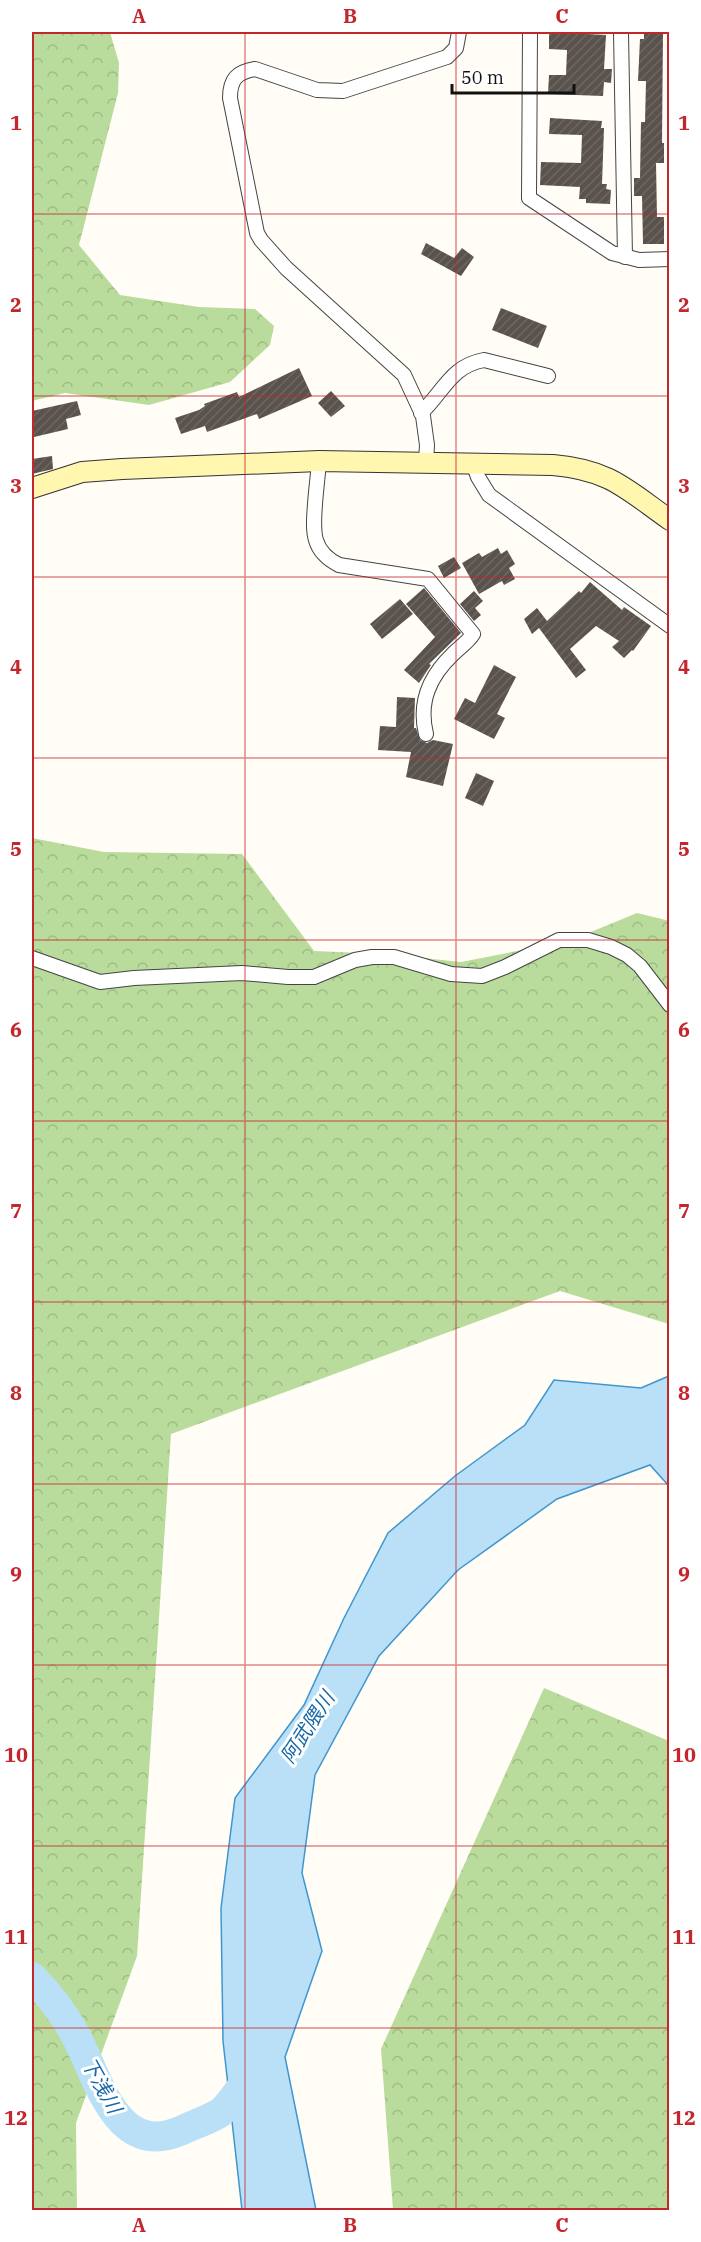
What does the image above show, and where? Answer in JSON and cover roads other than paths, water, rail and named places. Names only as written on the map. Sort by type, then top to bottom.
[{"type":"street","points":[[426,461],[427,445],[422,412],[409,383],[392,362],[286,268],[261,240],[255,221],[230,98],[230,87],[239,75],[255,69],[317,90],[343,91],[447,57],[456,48],[459,32]]},
{"type":"street","points":[[530,32],[529,198],[612,253],[639,260],[669,259]]},
{"type":"street","points":[[621,32],[625,256]]},
{"type":"street","points":[[422,412],[461,368],[475,362],[484,360],[548,376]]},
{"type":"street","points":[[319,461],[313,531],[322,553],[339,565],[428,579],[472,634],[434,674],[427,689],[423,703],[426,734]]},
{"type":"street","points":[[32,488],[66,476],[97,471],[319,461],[426,461],[553,465],[585,470],[618,482],[669,520]]},
{"type":"street","points":[[473,463],[477,477],[489,495],[669,626]]},
{"type":"street","points":[[32,958],[100,982],[134,978],[242,973],[314,977],[355,960],[372,957],[394,957],[451,974],[482,976],[505,968],[559,940],[588,940],[627,955],[640,966],[669,1005]]},
{"type":"water","name":"阿武隈川","points":[[669,1376],[669,1486],[650,1465],[557,1499],[458,1570],[379,1656],[315,1775],[302,1873],[322,1951],[285,2057],[316,2210],[242,2210],[223,2041],[221,1908],[235,1798],[304,1705],[344,1618],[388,1533],[455,1476],[525,1425],[554,1380],[641,1388]]},
{"type":"waterway","name":"下浅川","points":[[32,1977],[56,2005],[71,2028],[112,2109],[125,2124],[140,2133],[158,2136],[180,2131],[209,2119],[232,2101],[253,2071]]}]
